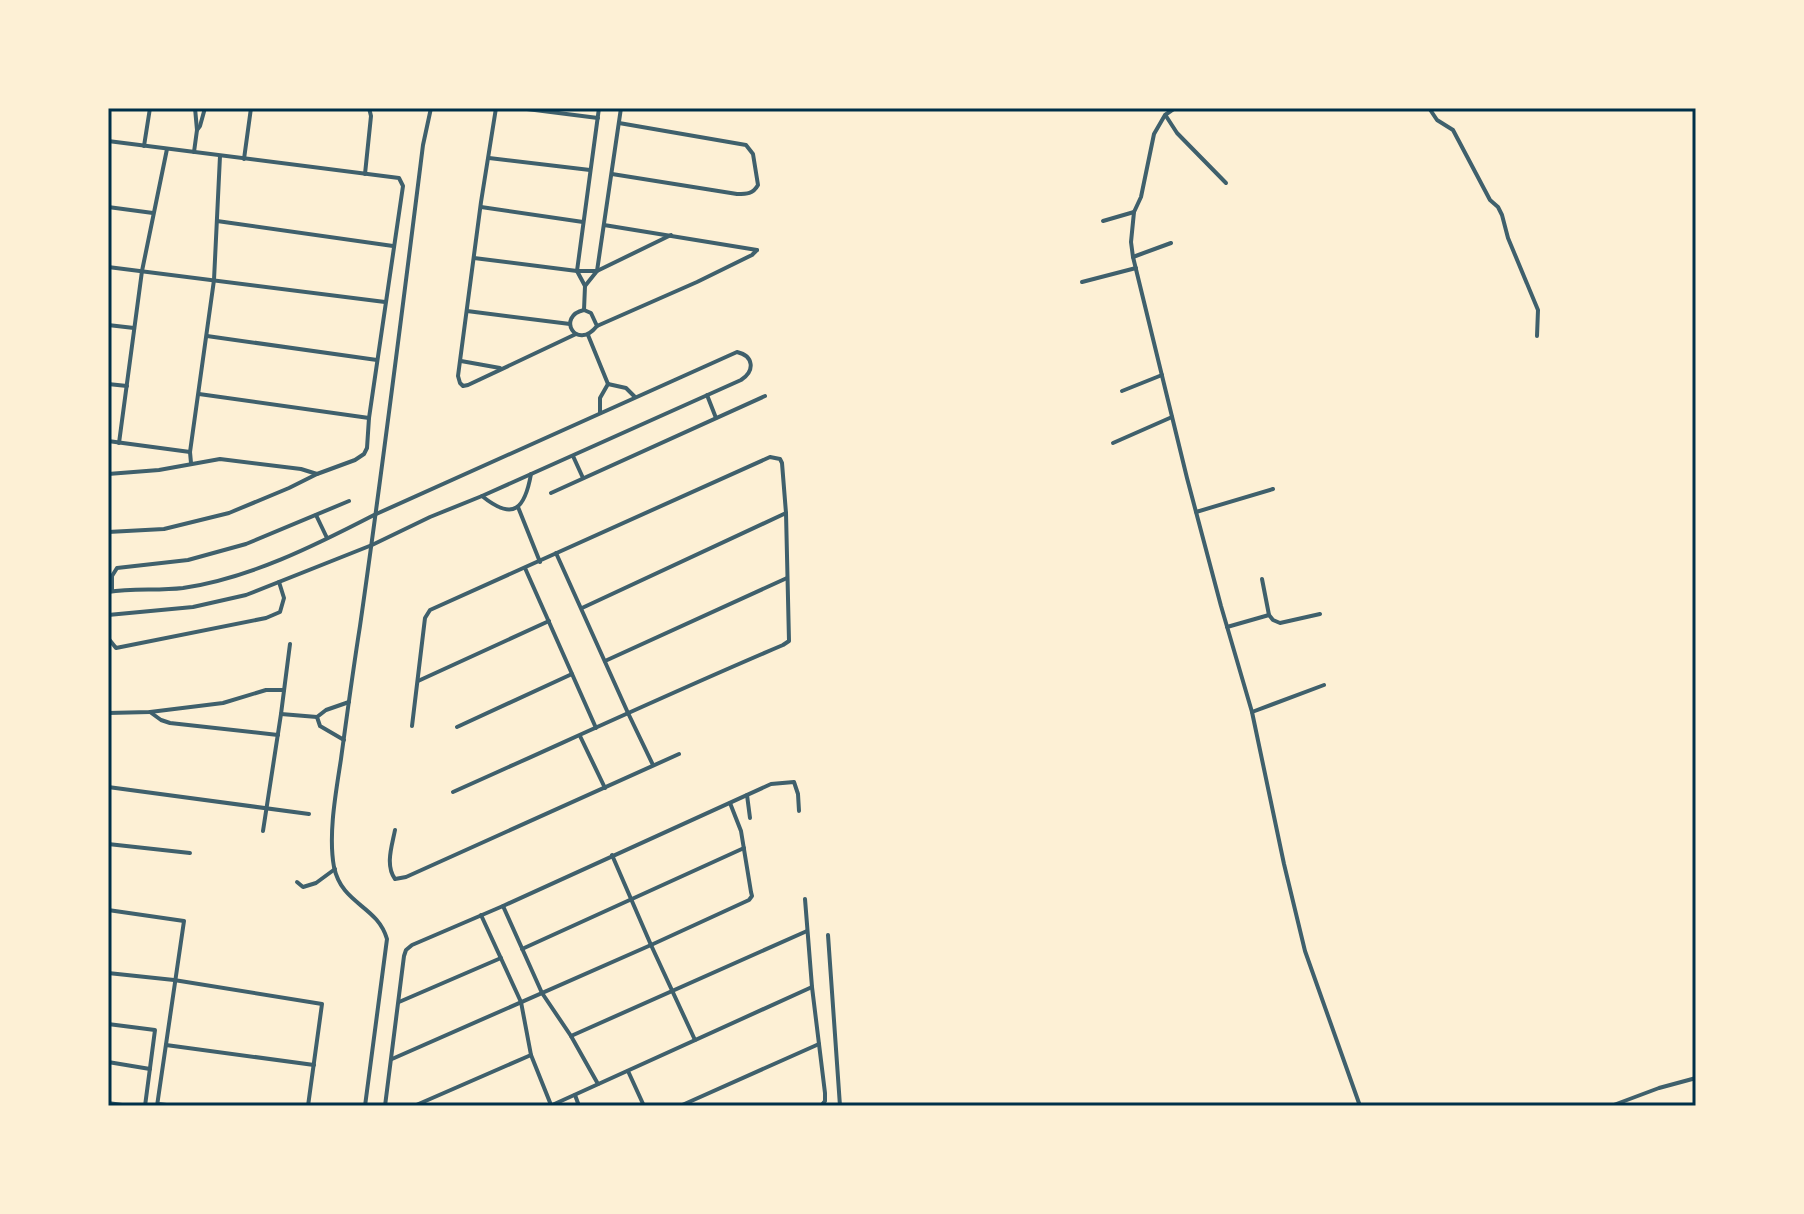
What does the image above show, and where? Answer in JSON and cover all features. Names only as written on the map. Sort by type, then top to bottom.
[{"type":"street","points":[[144,146],[150,108]]},
{"type":"street","points":[[194,152],[197,130],[195,108]]},
{"type":"street","points":[[197,130],[205,108]]},
{"type":"street","points":[[244,159],[251,108]]},
{"type":"street","points":[[365,174],[371,116],[369,108]]},
{"type":"street","points":[[365,1106],[387,945],[385,932],[371,913],[346,894],[337,879],[332,854],[335,802],[372,545],[423,145],[431,108]]},
{"type":"street","points":[[496,108],[458,376],[460,383],[463,386],[576,334]]},
{"type":"street","points":[[519,108],[598,118]]},
{"type":"street","points":[[584,310],[585,286],[577,271],[599,108]]},
{"type":"street","points":[[597,271],[621,108]]},
{"type":"street","points":[[1175,108],[1165,115],[1155,129],[1141,197],[1134,212],[1133,257],[1196,512],[1252,712],[1305,951],[1360,1106]]},
{"type":"street","points":[[1429,108],[1437,120],[1453,130],[1490,200],[1502,215],[1508,238],[1538,310],[1537,336]]},
{"type":"street","points":[[1165,115],[1177,133],[1226,183]]},
{"type":"street","points":[[612,174],[737,194],[748,194],[758,185],[753,154],[746,145],[619,123]]},
{"type":"street","points":[[108,141],[399,178],[403,186],[364,454],[229,513],[164,529],[108,532]]},
{"type":"street","points":[[119,443],[142,271],[167,149]]},
{"type":"street","points":[[191,463],[214,280],[220,156]]},
{"type":"street","points":[[489,158],[590,170]]},
{"type":"street","points":[[108,207],[153,213]]},
{"type":"street","points":[[481,207],[583,222]]},
{"type":"street","points":[[1103,221],[1134,212]]},
{"type":"street","points":[[217,221],[393,246]]},
{"type":"street","points":[[597,326],[591,313],[584,310],[571,317],[572,330],[576,334],[588,335],[597,326],[728,267],[757,250],[604,225]]},
{"type":"street","points":[[585,286],[597,271],[671,235]]},
{"type":"street","points":[[1133,257],[1171,243]]},
{"type":"street","points":[[474,258],[597,271]]},
{"type":"street","points":[[108,267],[385,302]]},
{"type":"street","points":[[1082,282],[1136,268]]},
{"type":"street","points":[[467,311],[570,324]]},
{"type":"street","points":[[108,325],[134,328]]},
{"type":"street","points":[[588,335],[608,384]]},
{"type":"street","points":[[207,336],[377,360]]},
{"type":"street","points":[[108,615],[193,607],[246,595],[279,582],[372,545],[707,395],[749,375],[750,360],[737,352],[327,539],[245,573],[183,588],[110,591],[112,576],[117,568],[188,560],[246,544],[349,501]]},
{"type":"street","points":[[460,361],[502,369]]},
{"type":"street","points":[[1122,391],[1162,375]]},
{"type":"street","points":[[108,384],[127,386]]},
{"type":"street","points":[[600,413],[600,398],[608,384]]},
{"type":"street","points":[[608,384],[622,386],[635,397]]},
{"type":"street","points":[[199,394],[369,418]]},
{"type":"street","points":[[707,395],[716,418]]},
{"type":"street","points":[[551,493],[765,396]]},
{"type":"street","points":[[1113,443],[1172,417]]},
{"type":"street","points":[[108,441],[190,452]]},
{"type":"street","points":[[573,456],[583,478]]},
{"type":"street","points":[[412,726],[425,618],[430,610],[770,457],[780,459],[786,513],[789,641],[453,792]]},
{"type":"street","points":[[108,474],[159,470],[220,459],[301,469],[317,474]]},
{"type":"street","points":[[482,496],[502,508],[518,507],[527,493],[531,474]]},
{"type":"street","points":[[1196,512],[1273,489]]},
{"type":"street","points":[[518,507],[540,562]]},
{"type":"street","points":[[581,609],[786,513]]},
{"type":"street","points":[[316,515],[327,539]]},
{"type":"street","points":[[556,553],[654,766]]},
{"type":"street","points":[[525,568],[596,728]]},
{"type":"street","points":[[605,661],[787,578]]},
{"type":"street","points":[[1262,579],[1269,615],[1273,620],[1280,623],[1320,614]]},
{"type":"street","points":[[108,638],[116,648],[266,618],[280,612],[284,598],[279,582]]},
{"type":"street","points":[[1227,627],[1269,615]]},
{"type":"street","points":[[418,681],[549,621]]},
{"type":"street","points":[[263,831],[290,644]]},
{"type":"street","points":[[457,727],[572,674]]},
{"type":"street","points":[[1252,712],[1324,685]]},
{"type":"street","points":[[108,713],[150,712],[223,703],[266,690],[284,690]]},
{"type":"street","points":[[281,714],[317,717],[326,710],[349,702]]},
{"type":"street","points":[[150,712],[170,723],[278,735]]},
{"type":"street","points":[[317,717],[320,726],[344,740]]},
{"type":"street","points":[[580,736],[605,788]]},
{"type":"street","points":[[395,830],[390,865],[395,879],[406,877],[679,754]]},
{"type":"street","points":[[385,1106],[406,950],[771,784],[794,782],[799,811]]},
{"type":"street","points":[[108,787],[309,814]]},
{"type":"street","points":[[747,795],[750,818]]},
{"type":"street","points":[[392,1059],[749,900],[752,896],[744,848],[730,803]]},
{"type":"street","points":[[108,844],[190,853]]},
{"type":"street","points":[[522,949],[744,848]]},
{"type":"street","points":[[612,855],[695,1040]]},
{"type":"street","points":[[297,882],[303,887],[309,886],[335,869]]},
{"type":"street","points":[[805,899],[825,1093],[821,1106]]},
{"type":"street","points":[[503,906],[542,993],[598,1084]]},
{"type":"street","points":[[108,910],[184,921],[157,1105],[175,1106]]},
{"type":"street","points":[[481,915],[521,1002],[531,1055],[550,1106],[812,987]]},
{"type":"street","points":[[571,1036],[807,931]]},
{"type":"street","points":[[828,935],[840,1106]]},
{"type":"street","points":[[399,1002],[501,958]]},
{"type":"street","points":[[108,973],[174,980],[322,1004],[308,1106]]},
{"type":"street","points":[[108,1024],[155,1030],[145,1106]]},
{"type":"street","points":[[680,1106],[819,1044]]},
{"type":"street","points":[[166,1045],[314,1065]]},
{"type":"street","points":[[414,1106],[531,1055]]},
{"type":"street","points":[[108,1062],[150,1069]]},
{"type":"street","points":[[628,1071],[644,1106]]},
{"type":"street","points":[[1611,1106],[1696,1078]]},
{"type":"street","points":[[575,1095],[579,1106]]},
{"type":"street","points":[[108,1103],[129,1106]]}]
